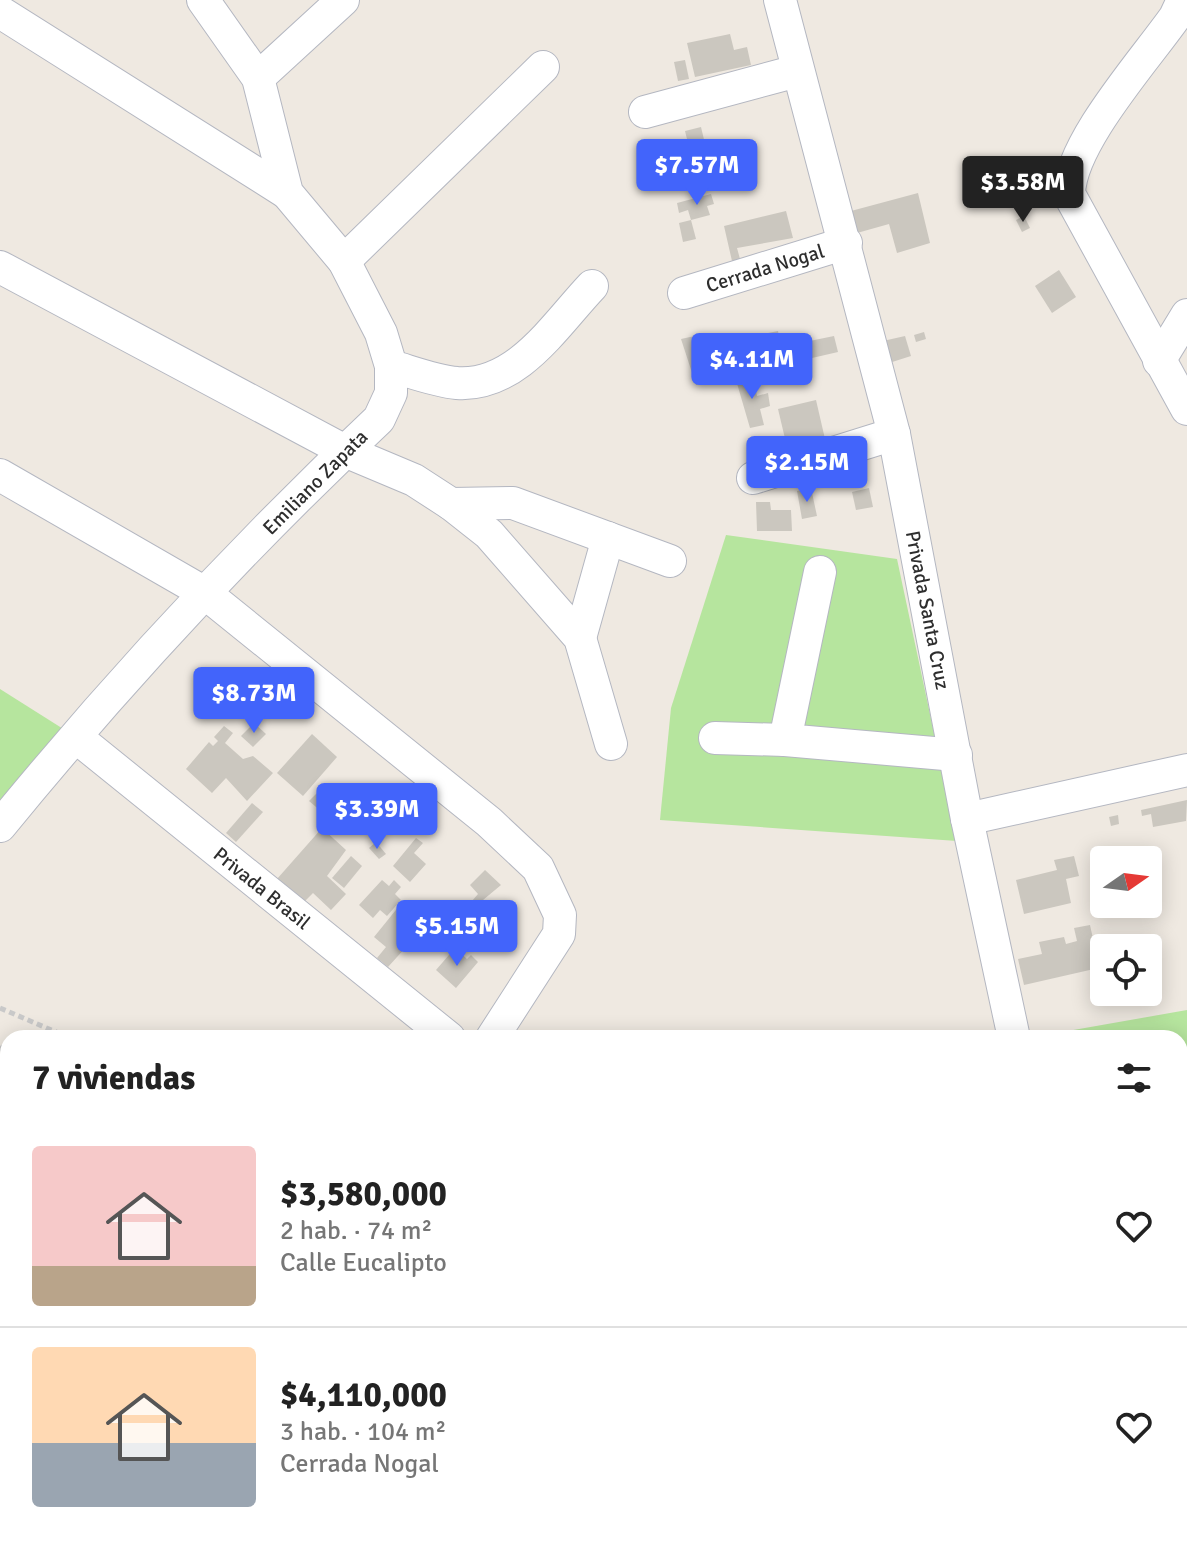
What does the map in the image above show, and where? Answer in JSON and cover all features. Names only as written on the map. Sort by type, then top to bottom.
[{"type":"street","name":"Emiliano Zapata","points":[[0,826],[205,593],[379,419],[391,393],[391,366],[381,333],[344,261],[287,193],[258,78],[203,0]]},
{"type":"street","points":[[258,78],[343,0]]},
{"type":"street","points":[[1183,0],[1175,17],[1084,143],[1069,174],[1069,194],[1187,409]]},
{"type":"street","name":"Privada Santa Cruz","points":[[783,3],[797,71],[846,243],[894,434],[967,819],[1012,1030]]},
{"type":"street","points":[[0,12],[287,193]]},
{"type":"street","points":[[344,261],[543,67]]},
{"type":"street","points":[[645,112],[797,71]]},
{"type":"street","name":"Cerrada Nogal","points":[[684,293],[846,243]]},
{"type":"street","points":[[0,267],[345,451],[414,480],[451,504],[489,534],[580,638],[611,744]]},
{"type":"street","points":[[391,366],[454,383],[498,377],[518,365],[592,286]]},
{"type":"street","points":[[1159,361],[1187,315]]},
{"type":"street","points":[[753,478],[894,434]]},
{"type":"street","points":[[0,475],[205,593],[489,822],[538,868],[560,915],[559,934],[497,1030]]},
{"type":"street","points":[[451,504],[513,503],[670,561]]},
{"type":"street","points":[[580,638],[608,538]]},
{"type":"street","points":[[785,740],[820,572]]},
{"type":"street","name":"Privada Brasil","points":[[76,737],[439,1030]]},
{"type":"street","points":[[715,738],[785,740],[956,755]]},
{"type":"street","points":[[967,819],[1187,770]]},
{"type":"path","points":[[0,1008],[51,1030]]},
{"type":"green space","points":[[726,535],[897,559],[957,841],[660,820],[671,708]]},
{"type":"green space","points":[[0,689],[76,737],[0,827]]},
{"type":"green space","points":[[1187,1010],[1187,1030],[1073,1030]]},
{"type":"building","points":[[730,34],[734,50],[747,47],[751,65],[695,77],[687,43]]},
{"type":"building","points":[[685,60],[689,79],[678,81],[674,62]]},
{"type":"building","points":[[701,127],[712,173],[704,174],[707,183],[686,188],[676,146],[688,143],[685,131]]},
{"type":"building","points":[[918,193],[930,243],[897,253],[889,224],[857,233],[851,211]]},
{"type":"building","points":[[711,194],[714,204],[707,206],[710,215],[691,220],[688,210],[679,213],[677,203]]},
{"type":"building","points":[[786,211],[793,238],[737,248],[740,259],[732,261],[724,226]]},
{"type":"building","points":[[1024,216],[1030,228],[1022,232],[1016,220]]},
{"type":"building","points":[[691,220],[696,239],[683,242],[679,223]]},
{"type":"building","points":[[1059,270],[1076,297],[1052,313],[1035,286]]},
{"type":"building","points":[[778,331],[780,342],[760,346],[758,335]]},
{"type":"building","points":[[924,332],[926,339],[916,342],[914,335]]},
{"type":"building","points":[[708,333],[712,350],[701,353],[710,381],[696,385],[681,339]]},
{"type":"building","points":[[834,336],[838,352],[799,361],[795,344]]},
{"type":"building","points":[[905,336],[911,356],[889,363],[883,341]]},
{"type":"building","points":[[793,345],[798,364],[766,371],[762,353]]},
{"type":"building","points":[[753,376],[757,396],[768,393],[770,406],[760,409],[764,425],[750,428],[736,380]]},
{"type":"building","points":[[816,400],[825,439],[787,447],[778,409]]},
{"type":"building","points":[[811,488],[817,516],[802,519],[797,491]]},
{"type":"building","points":[[869,488],[873,507],[856,510],[852,492]]},
{"type":"building","points":[[756,502],[770,502],[771,510],[791,510],[792,531],[757,531]]},
{"type":"building","points":[[254,723],[266,734],[253,747],[241,736]]},
{"type":"building","points":[[224,726],[233,733],[225,743],[243,759],[253,756],[273,773],[247,801],[226,778],[212,793],[186,769],[209,742],[213,746],[218,741],[214,737]]},
{"type":"building","points":[[312,734],[337,757],[303,796],[277,773]]},
{"type":"building","points":[[319,791],[331,803],[322,812],[309,801]]},
{"type":"building","points":[[374,800],[386,810],[366,832],[355,822]]},
{"type":"building","points":[[1187,800],[1186,821],[1153,827],[1151,814],[1142,816],[1141,810]]},
{"type":"building","points":[[252,803],[263,812],[236,842],[226,833]]},
{"type":"building","points":[[397,805],[401,809],[386,822],[383,820]]},
{"type":"building","points":[[336,813],[350,825],[340,835],[327,823]]},
{"type":"building","points":[[1118,815],[1119,824],[1111,826],[1109,817]]},
{"type":"building","points":[[383,822],[388,825],[376,836],[371,830]]},
{"type":"building","points":[[322,828],[346,850],[327,876],[346,894],[331,910],[313,893],[303,903],[277,879]]},
{"type":"building","points":[[416,838],[423,843],[414,853],[426,864],[410,882],[393,866]]},
{"type":"building","points":[[376,842],[386,854],[379,859],[369,848]]},
{"type":"building","points":[[351,856],[362,866],[344,888],[332,878]]},
{"type":"building","points":[[1074,856],[1079,876],[1066,879],[1071,903],[1024,914],[1016,880],[1057,870],[1054,860]]},
{"type":"building","points":[[485,870],[501,885],[477,905],[472,901],[478,894],[470,885]]},
{"type":"building","points":[[382,880],[389,886],[394,880],[401,887],[395,894],[401,900],[387,916],[380,910],[373,918],[359,905]]},
{"type":"building","points":[[404,900],[416,910],[412,916],[425,926],[388,967],[377,958],[386,947],[374,937]]},
{"type":"building","points":[[458,905],[475,916],[460,934],[443,922]]},
{"type":"building","points":[[1090,925],[1090,970],[1024,985],[1018,959],[1042,954],[1039,942],[1064,937],[1066,944],[1077,941],[1074,928]]},
{"type":"building","points":[[455,948],[467,959],[471,955],[478,962],[456,988],[436,970]]}]
